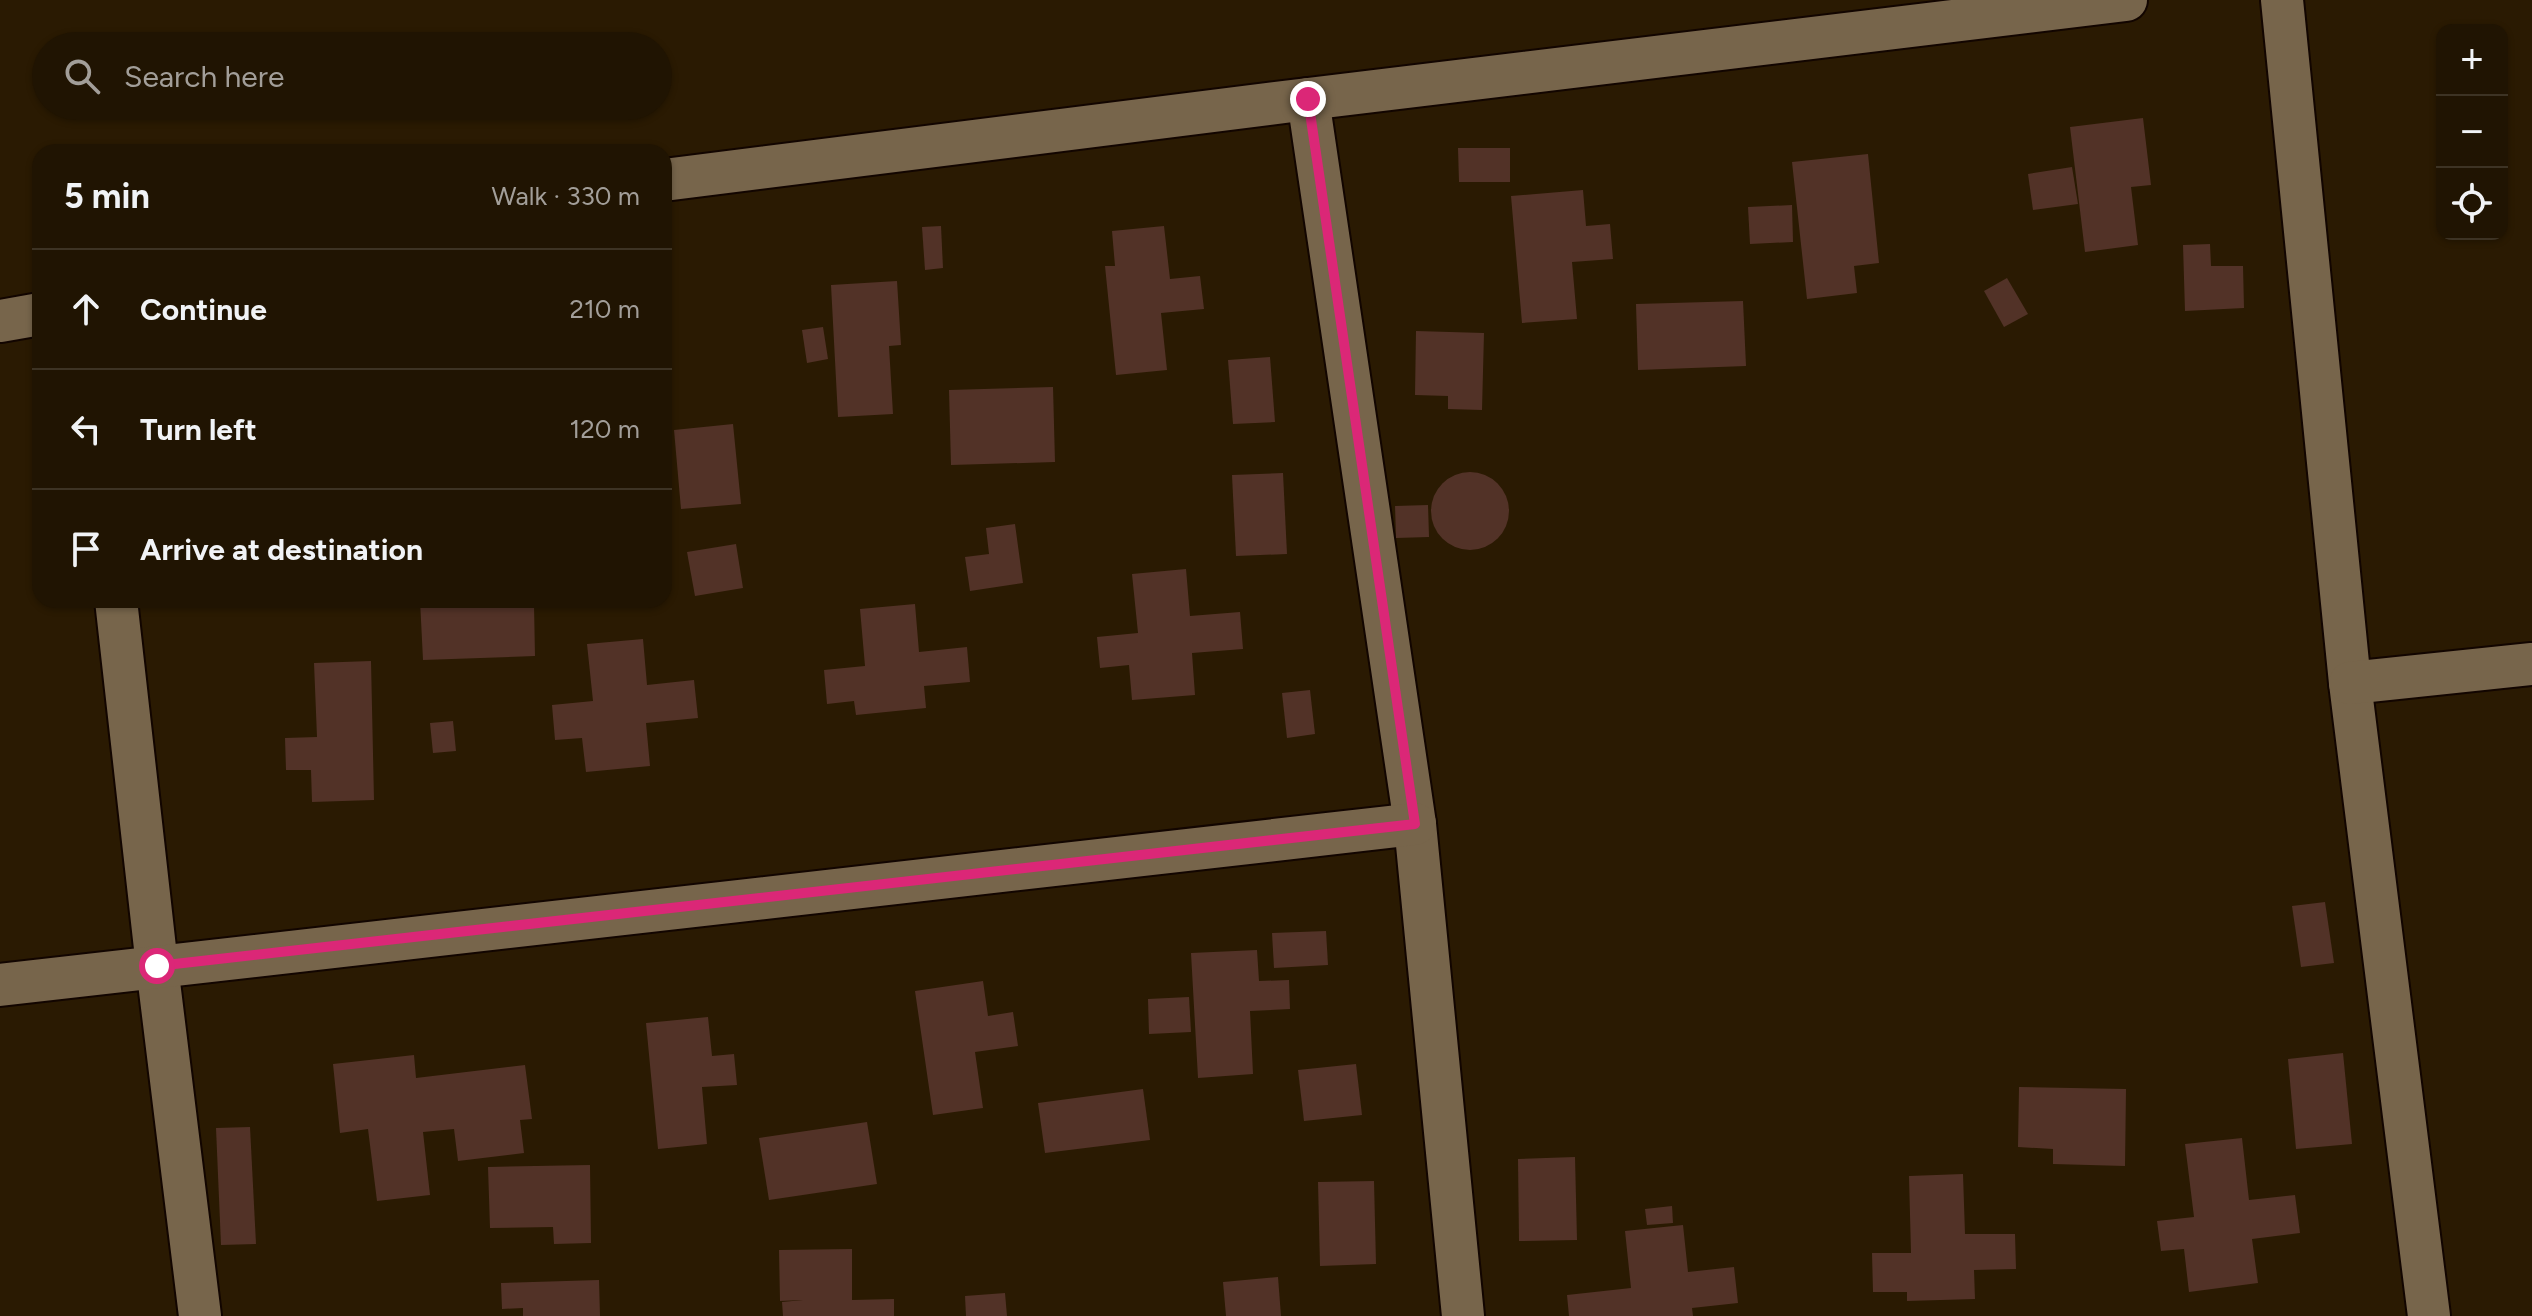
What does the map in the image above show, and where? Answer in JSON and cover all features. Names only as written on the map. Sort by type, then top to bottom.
[{"type":"street","points":[[672,179],[2126,0]]},
{"type":"street","points":[[2282,0],[2350,683],[2429,1316]]},
{"type":"street","points":[[1308,99],[1415,824],[1463,1316]]},
{"type":"street","points":[[0,321],[32,315]]},
{"type":"street","points":[[117,608],[200,1316]]},
{"type":"street","points":[[2350,683],[2532,664]]},
{"type":"street","points":[[0,985],[1415,824]]},
{"type":"building","points":[[2143,118],[2151,185],[2131,187],[2138,245],[2085,252],[2070,127]]},
{"type":"building","points":[[1458,148],[1510,148],[1510,182],[1459,182]]},
{"type":"building","points":[[1868,154],[1879,263],[1854,266],[1857,293],[1807,299],[1792,162]]},
{"type":"building","points":[[2072,167],[2078,204],[2033,210],[2028,174]]},
{"type":"building","points":[[1583,190],[1586,226],[1610,224],[1613,259],[1572,262],[1577,319],[1522,323],[1511,196]]},
{"type":"building","points":[[1792,205],[1793,242],[1750,244],[1748,207]]},
{"type":"building","points":[[941,226],[943,268],[925,270],[922,227]]},
{"type":"building","points":[[1164,226],[1170,279],[1200,276],[1204,309],[1161,313],[1167,370],[1116,375],[1105,266],[1115,266],[1112,231]]},
{"type":"building","points":[[2210,244],[2211,266],[2243,266],[2244,308],[2185,311],[2183,245]]},
{"type":"building","points":[[2007,278],[2028,314],[2004,327],[1984,291]]},
{"type":"building","points":[[897,281],[901,345],[889,346],[893,414],[838,417],[831,285]]},
{"type":"building","points":[[1743,301],[1746,366],[1638,370],[1636,304]]},
{"type":"building","points":[[823,327],[828,359],[807,363],[802,330]]},
{"type":"building","points":[[1416,331],[1484,333],[1482,410],[1448,409],[1448,396],[1415,395]]},
{"type":"building","points":[[1270,357],[1275,422],[1233,424],[1228,360]]},
{"type":"building","points":[[1053,387],[1055,462],[951,465],[949,390]]},
{"type":"building","points":[[733,424],[741,504],[681,509],[674,430]]},
{"type":"building","points":[[1470,472],[1485,475],[1497,484],[1506,496],[1509,511],[1506,526],[1497,538],[1485,547],[1470,550],[1455,547],[1443,538],[1434,526],[1431,511],[1434,496],[1443,484],[1455,475]]},
{"type":"building","points":[[1283,473],[1287,554],[1236,556],[1232,475]]},
{"type":"building","points":[[1428,505],[1429,537],[1396,538],[1395,506]]},
{"type":"building","points":[[1015,524],[1023,583],[970,591],[965,557],[989,554],[986,528]]},
{"type":"building","points":[[736,544],[743,588],[695,596],[687,552]]},
{"type":"building","points":[[1186,569],[1190,616],[1240,612],[1243,649],[1192,653],[1195,695],[1132,700],[1129,665],[1100,668],[1097,637],[1138,633],[1132,574]]},
{"type":"building","points":[[915,604],[919,652],[967,647],[970,682],[924,686],[926,708],[856,715],[854,701],[827,704],[824,670],[865,666],[860,609]]},
{"type":"building","points":[[420,608],[534,608],[535,656],[423,660]]},
{"type":"building","points":[[643,639],[647,685],[694,680],[698,718],[646,723],[650,766],[586,772],[582,738],[555,740],[552,705],[593,701],[587,644]]},
{"type":"building","points":[[371,661],[374,800],[312,802],[311,770],[286,770],[285,738],[317,737],[314,663]]},
{"type":"building","points":[[1310,690],[1315,734],[1287,738],[1282,693]]},
{"type":"building","points":[[453,721],[456,751],[433,753],[430,723]]},
{"type":"building","points":[[2325,902],[2334,963],[2301,967],[2292,906]]},
{"type":"building","points":[[1326,931],[1328,965],[1274,968],[1272,933]]},
{"type":"building","points":[[1257,950],[1259,981],[1289,980],[1290,1009],[1250,1011],[1253,1074],[1198,1078],[1191,953]]},
{"type":"building","points":[[983,981],[988,1016],[1013,1012],[1018,1046],[975,1052],[983,1108],[933,1115],[915,991]]},
{"type":"building","points":[[1189,997],[1191,1032],[1149,1034],[1148,999]]},
{"type":"building","points":[[708,1017],[712,1056],[734,1054],[737,1085],[702,1087],[707,1144],[658,1149],[646,1023]]},
{"type":"building","points":[[2343,1053],[2352,1144],[2296,1149],[2288,1059]]},
{"type":"building","points":[[414,1055],[416,1078],[525,1065],[532,1119],[520,1120],[524,1153],[458,1161],[454,1129],[423,1132],[430,1195],[377,1201],[368,1129],[340,1133],[333,1064]]},
{"type":"building","points":[[1356,1064],[1362,1115],[1304,1121],[1298,1070]]},
{"type":"building","points":[[2019,1087],[2126,1089],[2125,1166],[2053,1164],[2053,1149],[2018,1147]]},
{"type":"building","points":[[1143,1089],[1150,1140],[1045,1153],[1038,1103]]},
{"type":"building","points":[[867,1122],[877,1184],[769,1200],[759,1138]]},
{"type":"building","points":[[250,1127],[256,1244],[221,1245],[216,1128]]},
{"type":"building","points":[[2242,1138],[2249,1200],[2295,1195],[2300,1233],[2252,1239],[2258,1283],[2189,1292],[2184,1249],[2161,1251],[2157,1221],[2194,1217],[2185,1144]]},
{"type":"building","points":[[1575,1157],[1577,1240],[1519,1241],[1518,1159]]},
{"type":"building","points":[[590,1165],[591,1243],[554,1244],[553,1227],[490,1228],[488,1167]]},
{"type":"building","points":[[1963,1174],[1965,1234],[2015,1234],[2016,1269],[1974,1270],[1975,1299],[1907,1301],[1907,1292],[1873,1292],[1872,1253],[1911,1253],[1909,1176]]},
{"type":"building","points":[[1374,1181],[1376,1264],[1320,1266],[1318,1182]]},
{"type":"building","points":[[1672,1206],[1673,1223],[1647,1225],[1645,1209]]},
{"type":"building","points":[[1683,1225],[1688,1272],[1734,1267],[1738,1303],[1692,1308],[1693,1316],[1569,1316],[1567,1295],[1631,1288],[1625,1231]]},
{"type":"building","points":[[852,1249],[852,1300],[894,1299],[894,1316],[783,1316],[782,1302],[803,1300],[780,1301],[779,1250]]},
{"type":"building","points":[[1278,1277],[1281,1316],[1226,1316],[1223,1282]]},
{"type":"building","points":[[599,1280],[600,1316],[523,1316],[523,1308],[502,1309],[501,1283]]},
{"type":"building","points":[[1005,1293],[1007,1316],[966,1316],[965,1296]]},
{"type":"route","points":[[157,966],[1415,824],[1308,99]]}]
